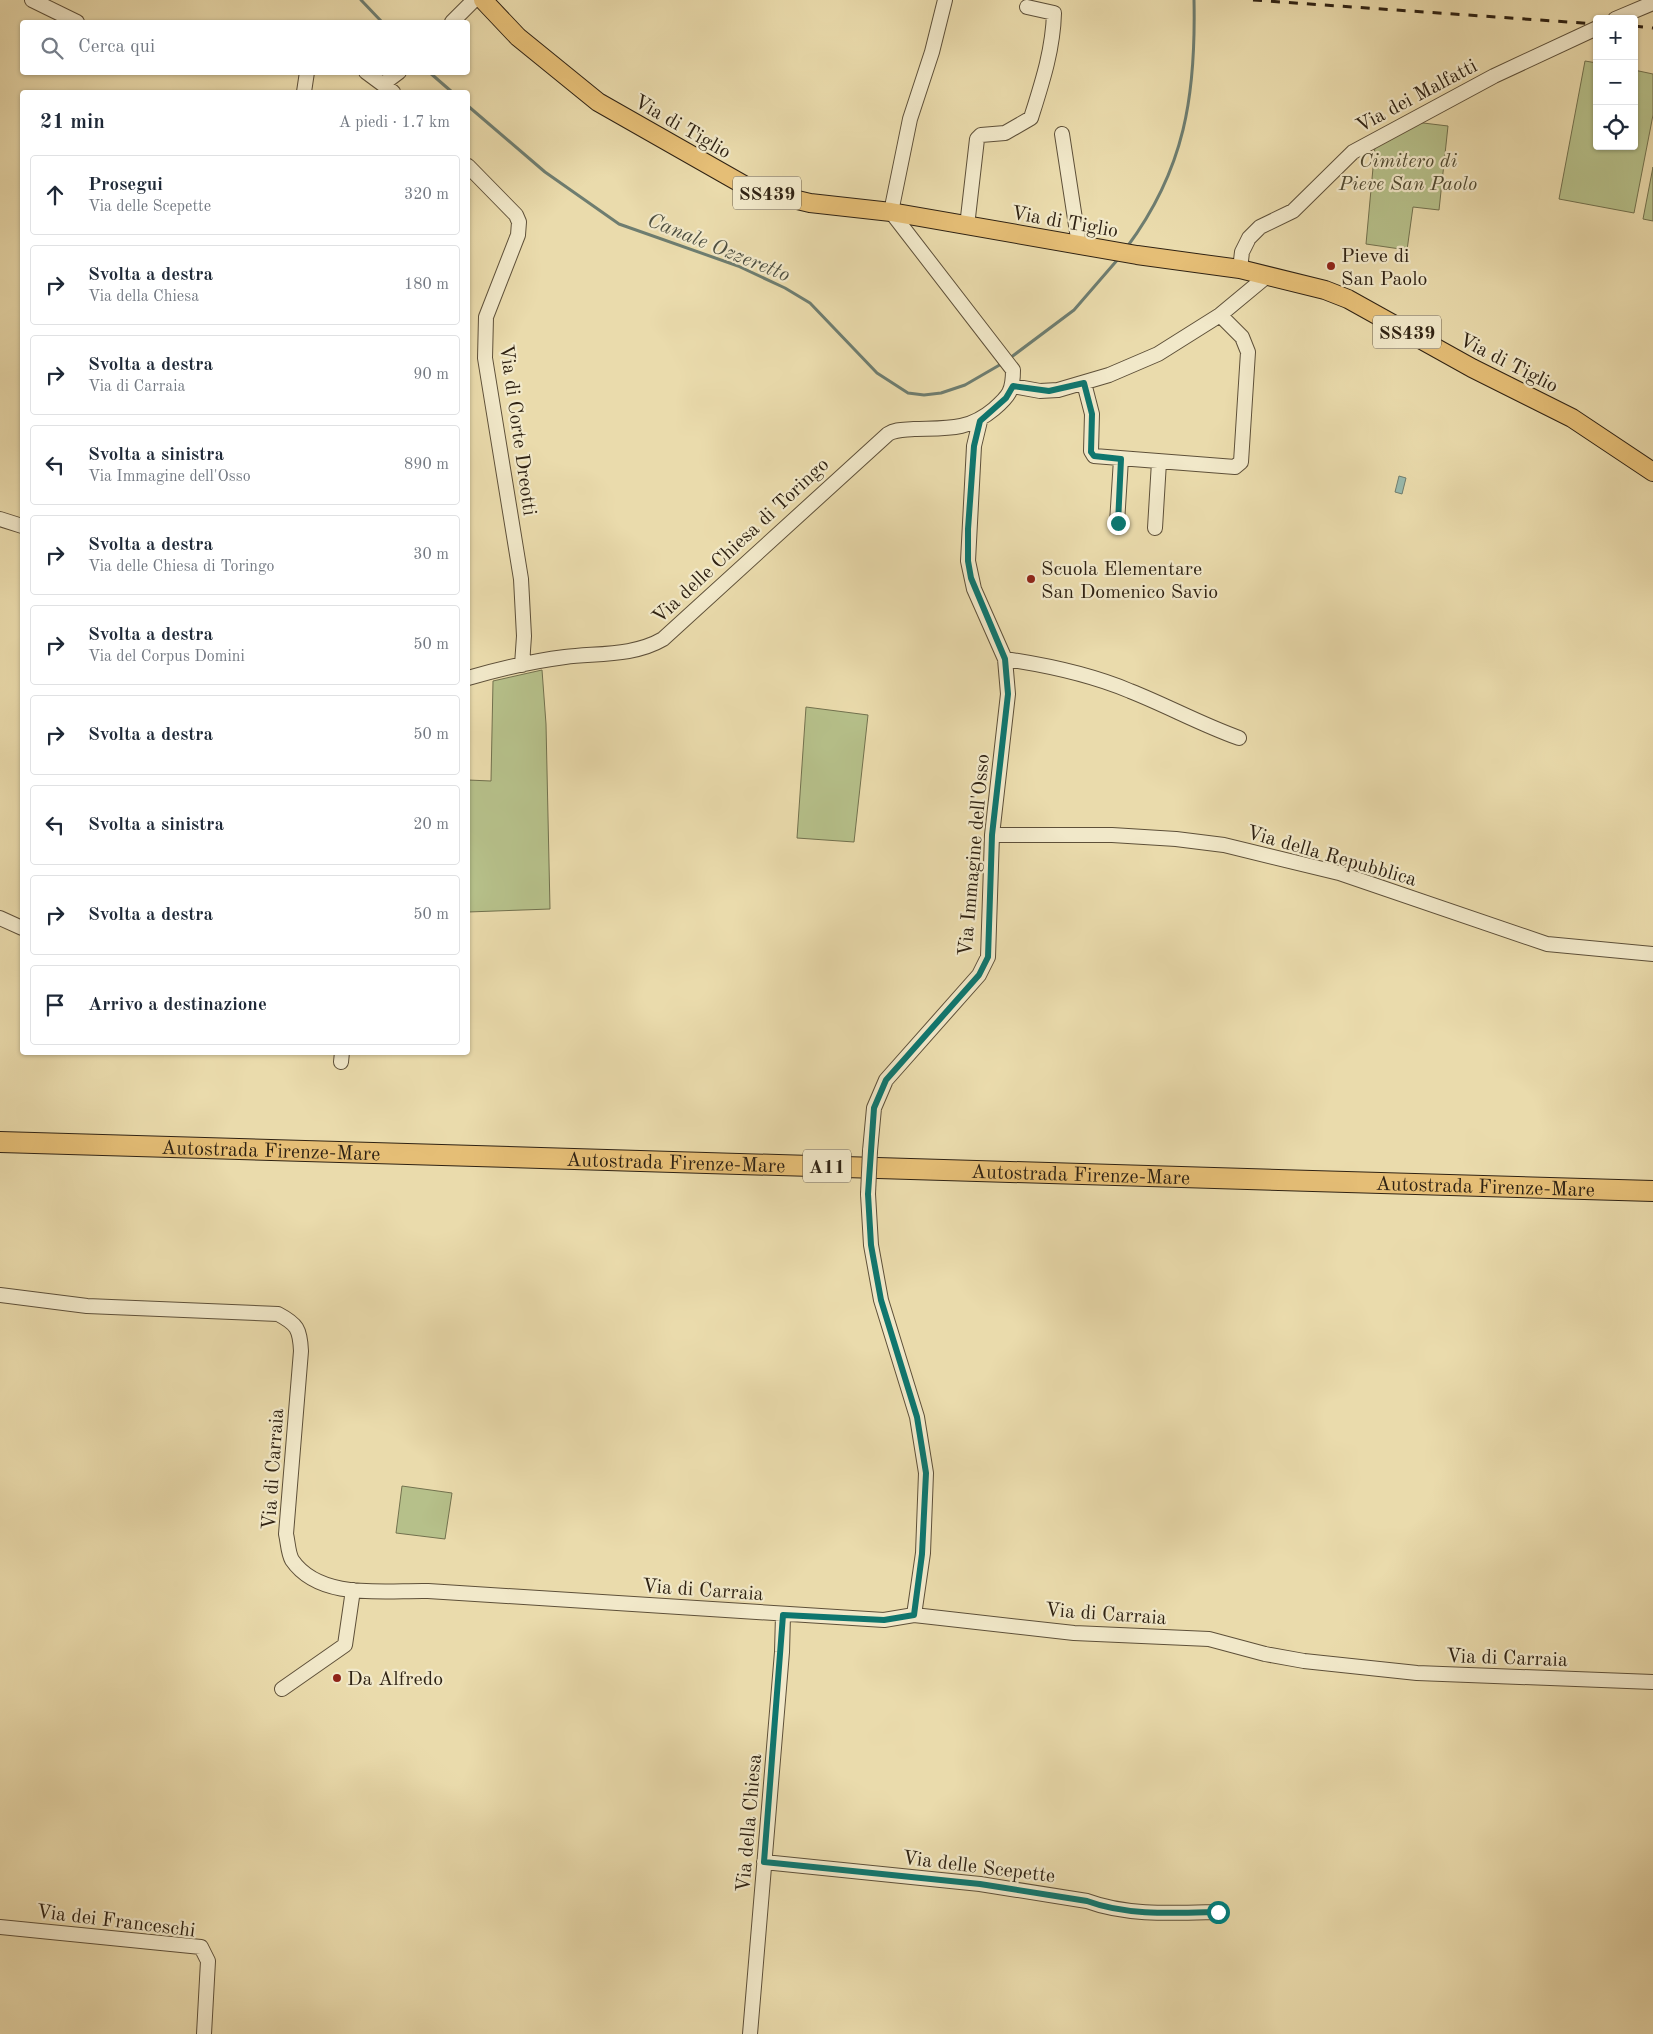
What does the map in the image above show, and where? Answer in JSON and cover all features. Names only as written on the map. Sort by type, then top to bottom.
[{"type":"highway","name":"Autostrada Firenze-Mare","points":[[0,1142],[1653,1191]]},
{"type":"highway","name":"Autostrada Firenze-Mare","points":[[0,1155],[1653,1204]]},
{"type":"main road","name":"Via di Tiglio","points":[[484,0],[518,37],[598,102],[751,189],[810,203],[891,212],[1137,256],[1240,269],[1325,290],[1348,299],[1472,368],[1572,418],[1653,472]]},
{"type":"street","points":[[32,0],[73,20]]},
{"type":"street","points":[[454,20],[474,0]]},
{"type":"street","points":[[945,0],[932,52],[910,119],[891,212],[999,349],[1013,370],[1013,386],[1049,391],[1109,375],[1158,354],[1220,315],[1267,276]]},
{"type":"street","points":[[1624,15],[1653,3]]},
{"type":"street","points":[[967,226],[977,139],[981,135],[1005,133],[1031,118],[1044,78],[1053,41],[1054,13],[1027,6]]},
{"type":"street","name":"Via dei Malfatti","points":[[1240,269],[1242,252],[1249,238],[1260,227],[1293,211],[1354,152],[1494,76],[1593,30]]},
{"type":"street","points":[[304,90],[307,75]]},
{"type":"street","points":[[370,75],[388,88],[398,75]]},
{"type":"street","points":[[1062,134],[1078,245]]},
{"type":"street","name":"Via di Corte Dreotti","points":[[470,168],[516,216],[519,222],[518,235],[486,317],[485,358],[521,579],[524,636],[522,665]]},
{"type":"street","points":[[1084,383],[1092,414],[1091,452],[1094,456],[1235,467],[1241,462],[1248,352],[1242,336],[1220,315]]},
{"type":"street","name":"Via delle Chiesa di Toringo","points":[[470,678],[564,657],[625,652],[653,645],[669,633],[888,434],[900,430],[966,426],[980,421],[1006,398],[1013,386]]},
{"type":"street","name":"Via Immagine dell'Osso","points":[[914,1615],[922,1554],[926,1473],[917,1417],[881,1300],[871,1245],[868,1194],[870,1151],[874,1108],[886,1080],[979,975],[988,957],[992,835],[1008,694],[1005,659],[974,589],[968,561],[974,446],[980,421]]},
{"type":"street","points":[[1118,523],[1121,459]]},
{"type":"street","points":[[1155,528],[1159,462]]},
{"type":"street","points":[[0,519],[20,525]]},
{"type":"street","points":[[1005,659],[1103,681],[1130,690],[1201,725],[1239,738]]},
{"type":"street","name":"Via della Repubblica","points":[[992,835],[1112,835],[1176,839],[1224,845],[1338,873],[1540,942],[1653,954]]},
{"type":"street","points":[[0,918],[20,927]]},
{"type":"street","name":"Via di Carraia","points":[[0,1295],[87,1306],[278,1314],[291,1321],[300,1333],[301,1351],[286,1534],[291,1558],[304,1574],[330,1586],[353,1590],[448,1592],[783,1615],[884,1620],[914,1615],[1074,1633],[1209,1639],[1265,1654],[1304,1661],[1417,1673],[1653,1682]]},
{"type":"street","points":[[282,1689],[346,1645],[353,1590]]},
{"type":"street","name":"Via della Chiesa","points":[[750,2034],[783,1615]]},
{"type":"street","name":"Via delle Scepette","points":[[764,1862],[980,1884],[1087,1901],[1100,1906],[1163,1913],[1218,1912]]},
{"type":"street","name":"Via dei Franceschi","points":[[0,1927],[179,1943],[201,1947],[208,1960],[204,2034]]},
{"type":"green space","points":[[1585,61],[1593,62],[1593,150],[1638,150],[1638,71],[1653,74],[1653,115],[1634,213],[1559,199]]},
{"type":"green space","name":"Cimitero di Pieve San Paolo","points":[[1415,122],[1448,126],[1439,210],[1413,207],[1407,250],[1366,244],[1375,146]]},
{"type":"green space","points":[[1653,167],[1653,221],[1643,219]]},
{"type":"green space","points":[[542,670],[546,724],[550,909],[470,912],[470,780],[491,781],[493,681]]},
{"type":"green space","points":[[806,707],[868,715],[854,842],[797,838]]},
{"type":"green space","points":[[402,1486],[452,1493],[445,1539],[396,1533]]},
{"type":"water","points":[[1399,476],[1406,478],[1402,494],[1395,492]]},
{"type":"waterway","name":"Canale Ozzeretto","points":[[361,0],[380,20]]},
{"type":"waterway","name":"Canale Ozzeretto","points":[[1127,247],[1147,218],[1162,189],[1174,160],[1183,130],[1193,68],[1194,0]]},
{"type":"waterway","name":"Canale Ozzeretto","points":[[432,75],[450,90]]},
{"type":"waterway","name":"Canale Ozzeretto","points":[[470,108],[545,172],[619,224],[738,266],[785,288],[810,303],[877,373],[908,393],[924,395],[941,393],[965,385],[1003,363]]},
{"type":"waterway","name":"Canale Ozzeretto","points":[[1010,358],[1074,310],[1119,258]]},
{"type":"railway","points":[[1253,0],[1593,24]]},
{"type":"railway","points":[[1638,26],[1653,28]]},
{"type":"place","name":"Pieve di San Paolo","points":[[1331,266]]},
{"type":"place","name":"Scuola Elementare San Domenico Savio","points":[[1031,579]]},
{"type":"place","name":"Da Alfredo","points":[[337,1678]]},
{"type":"route","points":[[1118,523],[1121,459],[1094,456],[1091,452],[1092,414],[1084,383],[1049,391],[1013,386],[1006,398],[980,421],[974,446],[968,529],[968,561],[971,578],[1005,659],[1008,694],[992,835],[988,957],[979,975],[886,1080],[874,1108],[870,1151],[868,1194],[871,1245],[881,1300],[917,1417],[926,1473],[922,1554],[914,1615],[884,1620],[783,1615],[782,1652],[764,1862],[980,1884],[1087,1901],[1100,1906],[1163,1913],[1218,1912]]}]
